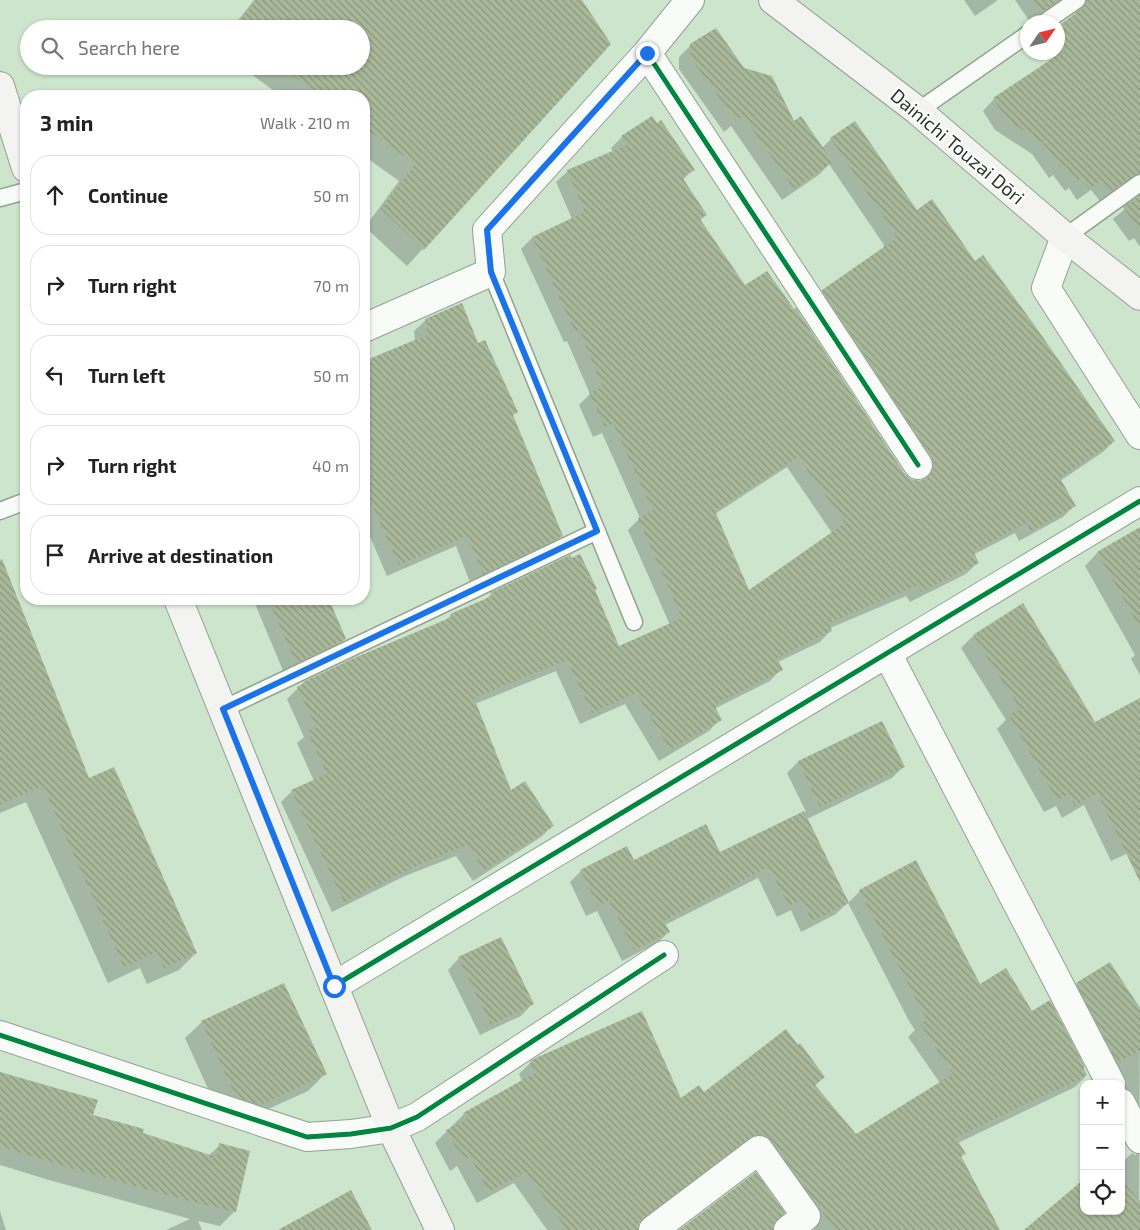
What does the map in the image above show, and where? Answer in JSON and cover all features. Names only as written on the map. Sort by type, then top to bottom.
[{"type":"street","points":[[370,325],[491,272],[487,230],[647,53],[690,0]]},
{"type":"street","name":"Dainichi Touzai Dōri","points":[[773,0],[918,111],[1065,237],[1140,296]]},
{"type":"street","points":[[647,53],[918,465]]},
{"type":"street","points":[[0,89],[20,150]]},
{"type":"street","points":[[1065,237],[1046,288],[1140,435]]},
{"type":"street","points":[[334,986],[1140,501]]},
{"type":"street","points":[[180,605],[391,1128],[440,1230]]},
{"type":"street","points":[[887,653],[1109,1080]]},
{"type":"street","points":[[0,1035],[308,1137],[351,1134],[391,1128],[417,1117],[664,955]]},
{"type":"street","points":[[1125,1111],[1140,1139]]},
{"type":"street","points":[[653,1230],[759,1150],[806,1216],[788,1230]]},
{"type":"lane","points":[[1054,15],[1077,0]]},
{"type":"lane","points":[[918,111],[1020,40]]},
{"type":"lane","points":[[1065,237],[1140,183]]},
{"type":"lane","points":[[0,198],[20,193]]},
{"type":"lane","points":[[491,272],[634,622]]},
{"type":"lane","points":[[0,510],[20,503]]},
{"type":"lane","points":[[223,709],[597,531]]},
{"type":"building","points":[[256,0],[582,0],[611,44],[424,250],[381,209],[415,164],[370,131],[370,90],[313,90],[292,75],[370,75],[370,20],[240,20]]},
{"type":"building","points":[[1034,0],[1059,0],[1042,12]]},
{"type":"building","points":[[1087,0],[1140,0],[1140,173],[1111,191],[1102,180],[1089,189],[1081,178],[1077,181],[1065,165],[1061,168],[1043,143],[1006,119],[993,98],[1050,60],[1065,60],[1065,21],[1083,8]]},
{"type":"building","points":[[716,28],[744,68],[772,76],[794,121],[801,116],[833,162],[794,189],[743,116],[736,121],[690,57],[690,44]]},
{"type":"building","points":[[652,116],[657,123],[661,120],[695,170],[682,177],[707,215],[700,219],[745,285],[767,271],[794,309],[796,308],[905,474],[911,479],[919,481],[927,478],[932,472],[934,465],[931,457],[822,290],[897,238],[830,138],[855,121],[917,210],[932,199],[975,261],[983,255],[1115,441],[1060,478],[1076,506],[1031,531],[1026,523],[973,551],[979,563],[921,592],[918,585],[829,623],[832,631],[777,658],[783,670],[714,705],[722,720],[670,750],[636,693],[592,713],[567,660],[474,698],[511,790],[525,781],[554,826],[484,870],[468,845],[418,865],[344,902],[291,790],[327,774],[307,731],[316,727],[297,687],[303,682],[354,658],[452,617],[450,614],[492,596],[490,593],[570,555],[572,558],[580,554],[597,589],[595,590],[619,646],[682,618],[638,518],[653,511],[613,423],[605,427],[589,393],[603,387],[579,330],[575,332],[532,237],[585,212],[567,170],[627,145],[621,136]],"holes":[[[798,457],[845,523],[749,590],[715,511]]]},
{"type":"building","points":[[1140,195],[1140,230],[1123,207]]},
{"type":"building","points":[[462,303],[478,343],[485,340],[518,412],[513,415],[563,536],[483,574],[467,536],[399,565],[370,500],[370,359],[427,335],[425,319]]},
{"type":"building","points":[[1140,527],[1140,628],[1097,552]]},
{"type":"building","points":[[2,559],[89,778],[114,767],[197,953],[164,968],[157,952],[124,967],[43,786],[0,804],[0,560]]},
{"type":"building","points":[[1023,603],[1095,722],[1140,698],[1140,882],[1097,793],[1075,806],[1068,794],[1057,801],[1009,715],[1020,709],[973,635]]},
{"type":"building","points":[[271,605],[332,605],[346,639],[296,663]]},
{"type":"building","points":[[882,721],[905,767],[820,807],[798,761]]},
{"type":"building","points":[[804,811],[849,903],[812,921],[802,900],[789,906],[769,867],[664,921],[670,932],[634,950],[609,900],[598,906],[580,870],[627,846],[634,860],[706,824],[720,852]]},
{"type":"building","points":[[916,860],[980,984],[1006,968],[1032,1011],[1050,1000],[1084,1065],[1084,1078],[956,1138],[966,1154],[961,1156],[1000,1230],[835,1230],[772,1141],[766,1136],[758,1134],[750,1138],[644,1218],[639,1223],[638,1230],[567,1230],[526,1172],[489,1192],[470,1156],[463,1160],[446,1130],[467,1119],[463,1113],[535,1073],[530,1061],[642,1011],[681,1098],[699,1085],[704,1092],[786,1029],[798,1045],[800,1043],[825,1077],[815,1085],[856,1134],[953,1074],[920,1024],[927,1019],[859,890]]},
{"type":"building","points":[[501,937],[534,1004],[491,1025],[458,957]]},
{"type":"building","points":[[1110,962],[1140,1008],[1140,1051],[1117,1062],[1076,983]]},
{"type":"building","points":[[284,983],[327,1074],[261,1105],[236,1097],[201,1021]]},
{"type":"building","points":[[0,1072],[98,1100],[93,1115],[144,1129],[143,1133],[216,1157],[219,1143],[250,1151],[236,1212],[60,1165],[0,1146]]},
{"type":"building","points":[[756,1172],[785,1213],[774,1224],[773,1230],[679,1230]]},
{"type":"building","points":[[1080,1182],[1080,1215],[1125,1215],[1125,1184],[1140,1201],[1140,1230],[1024,1230]]},
{"type":"building","points":[[351,1190],[372,1230],[278,1230]]},
{"type":"cycle path","points":[[647,53],[918,465]]},
{"type":"cycle path","points":[[334,986],[1140,501]]},
{"type":"cycle path","points":[[0,1035],[307,1137],[351,1134],[391,1128],[417,1117],[664,955]]},
{"type":"route","points":[[334,986],[223,709],[597,531],[491,272],[487,230],[647,53]]}]
